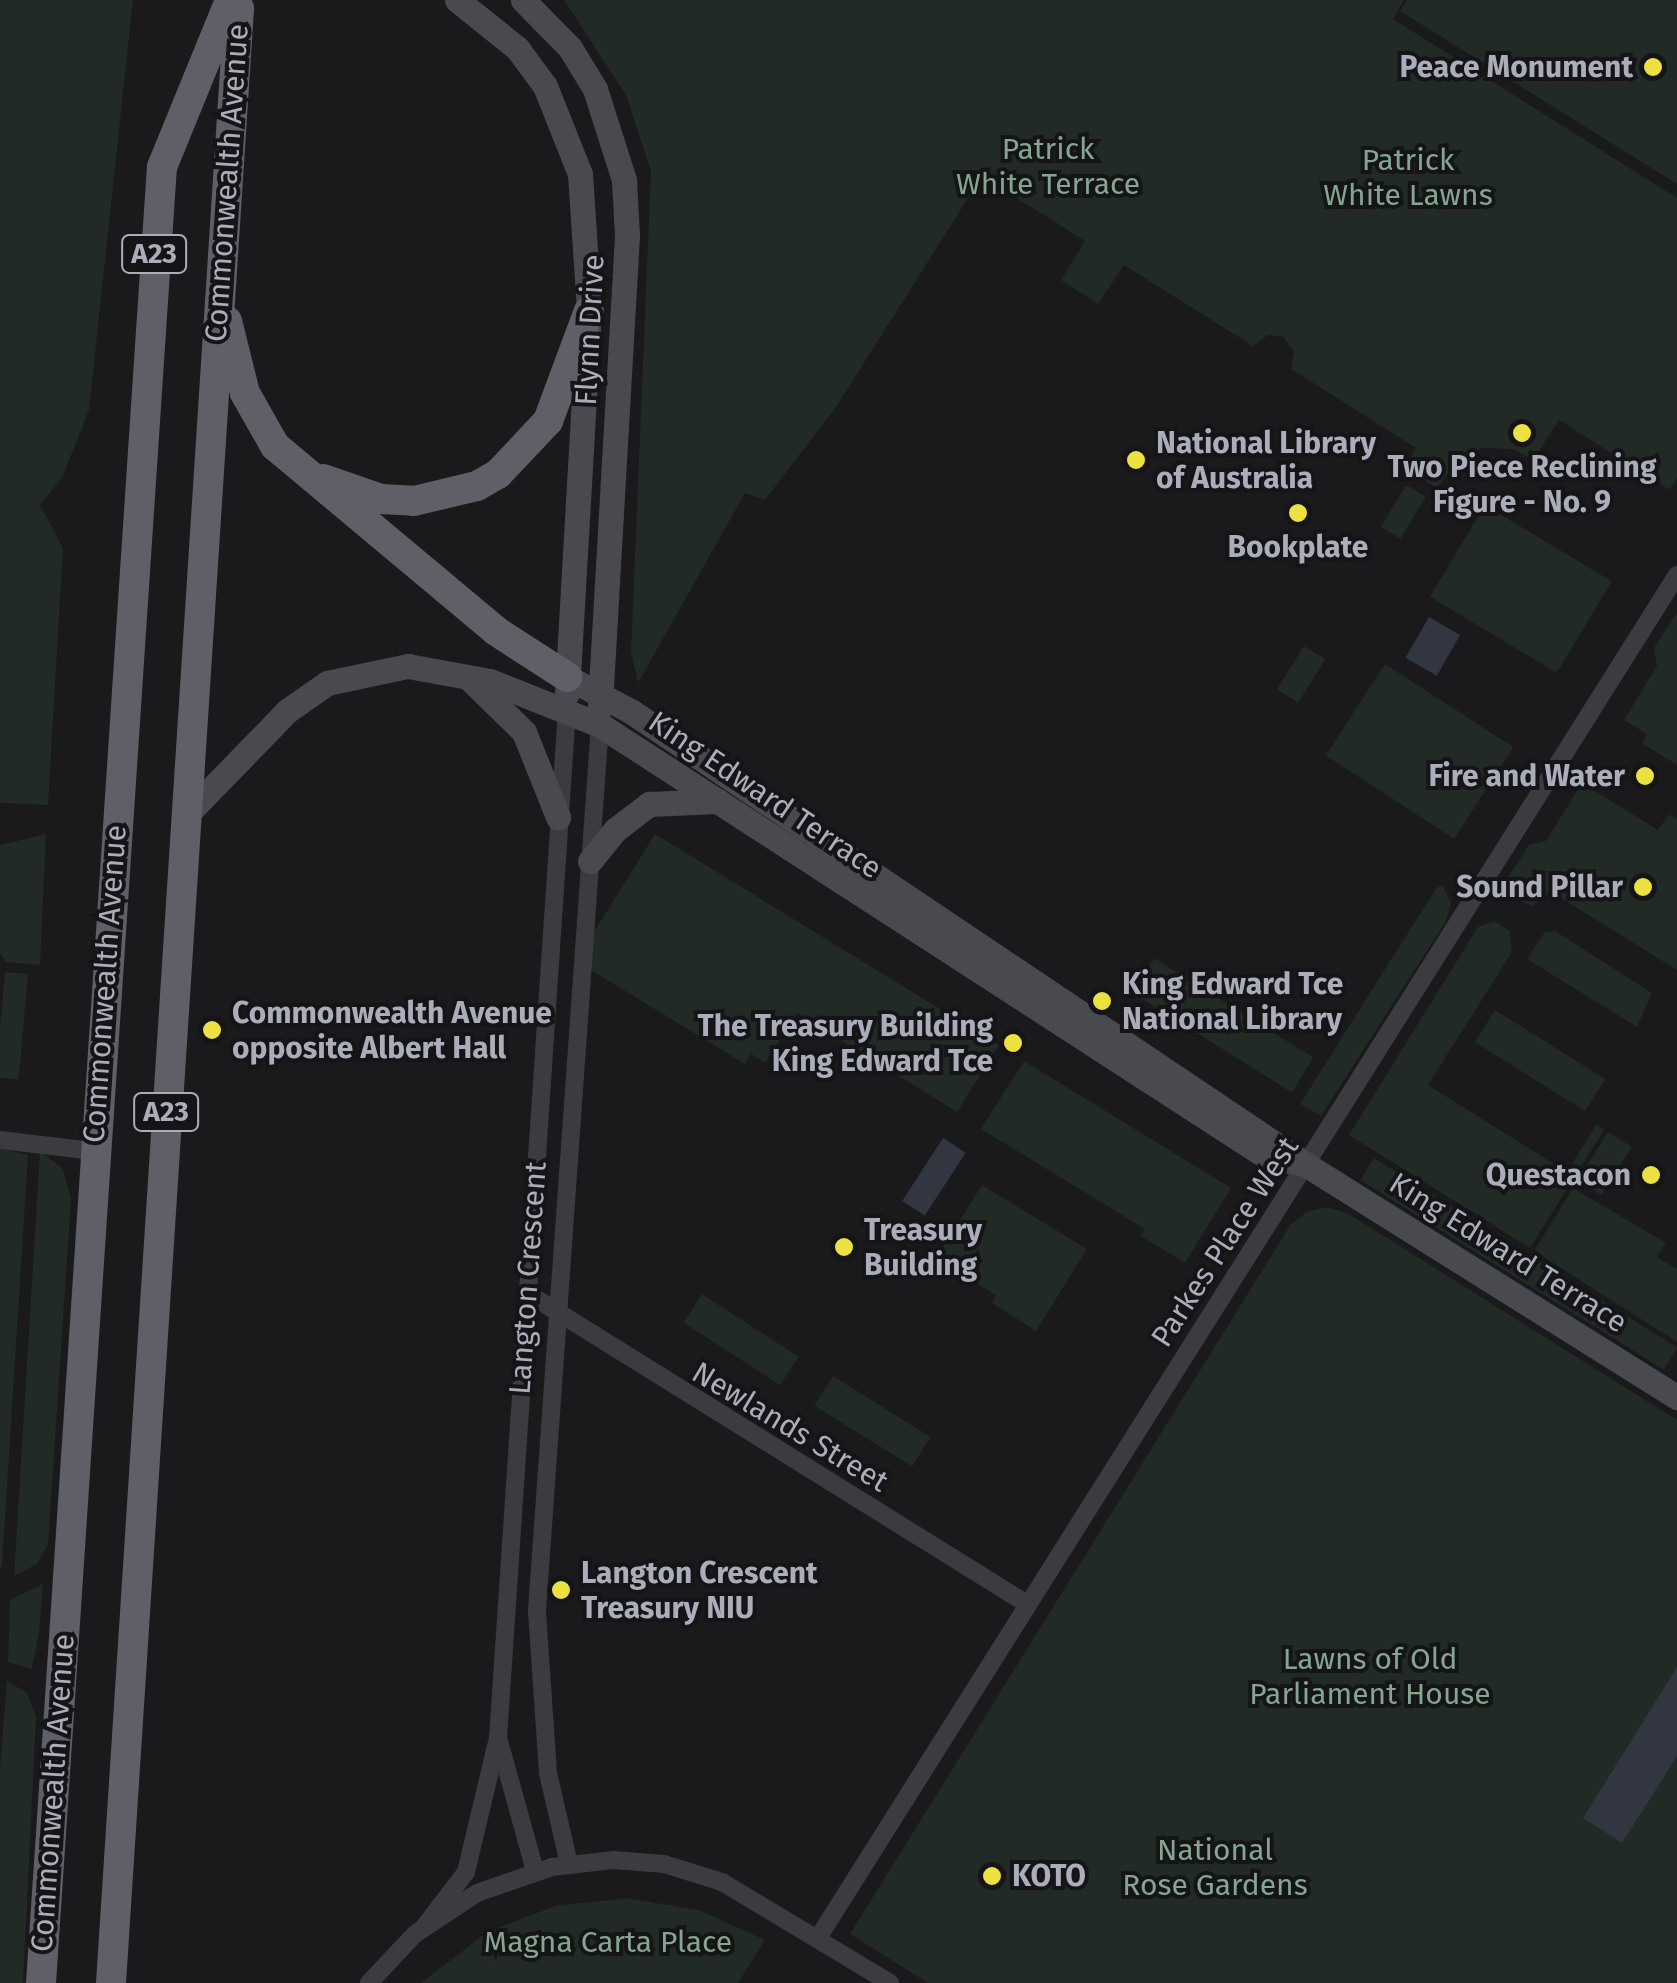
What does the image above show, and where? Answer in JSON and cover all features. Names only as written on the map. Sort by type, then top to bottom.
[{"type":"highway","name":"Commonwealth Avenue","points":[[111,1983],[235,5]]},
{"type":"highway","name":"Commonwealth Avenue","points":[[41,1983],[162,167],[235,5]]},
{"type":"highway","points":[[220,289],[249,404],[275,446],[496,631],[567,676]]},
{"type":"highway","points":[[302,470],[381,499],[414,501],[477,486],[525,452],[548,420],[589,311]]},
{"type":"main road","name":"Flynn Drive","points":[[457,0],[517,48],[567,129],[580,174],[589,311],[567,676]]},
{"type":"main road","name":"Flynn Drive","points":[[523,0],[570,48],[595,89],[624,180],[628,236],[600,694]]},
{"type":"main road","name":"King Edward Terrace","points":[[186,815],[287,711],[327,682],[397,666],[464,674],[600,725],[1264,1155],[1304,1164]]},
{"type":"main road","points":[[464,674],[524,732],[558,817]]},
{"type":"main road","name":"King Edward Terrace","points":[[567,676],[1275,1138],[1304,1164],[1677,1397]]},
{"type":"main road","name":"Langton Crescent","points":[[567,676],[567,710]]},
{"type":"main road","name":"Langton Crescent","points":[[600,694],[600,725]]},
{"type":"main road","points":[[590,861],[614,830],[649,804],[718,802]]},
{"type":"street","name":"Parkes Place West","points":[[818,1938],[1304,1164],[1333,1128],[1677,575]]},
{"type":"street","name":"Langton Crescent","points":[[369,1983],[424,1928],[466,1872],[498,1738],[567,710]]},
{"type":"street","name":"Langton Crescent","points":[[569,1864],[548,1772],[537,1610],[600,725]]},
{"type":"street","points":[[0,1140],[94,1151]]},
{"type":"street","points":[[537,1144],[569,1149]]},
{"type":"street","name":"Newlands Street","points":[[527,1293],[559,1318],[1027,1604]]},
{"type":"street","name":"Langton Crescent","points":[[424,1928],[477,1893],[536,1871],[498,1738]]},
{"type":"street","points":[[536,1871],[569,1864],[634,1861],[686,1870],[748,1895],[890,1983]]},
{"type":"green space","points":[[0,0],[133,0],[89,410],[62,478],[40,505],[63,548],[48,805],[0,803]]},
{"type":"green space","points":[[564,0],[1404,0],[1393,19],[1677,198],[1677,478],[1670,490],[1559,420],[1533,460],[1513,449],[1482,448],[1455,463],[1437,488],[1405,468],[1416,448],[1291,369],[1294,352],[1283,337],[1268,335],[1253,346],[1124,265],[1098,304],[1061,280],[1085,241],[982,176],[838,404],[765,500],[745,493],[638,683],[631,652],[651,171],[626,95]]},
{"type":"green space","points":[[1407,0],[1677,0],[1677,184],[1400,11]]},
{"type":"green space","points":[[1406,485],[1426,497],[1400,539],[1381,527]]},
{"type":"green space","points":[[1485,505],[1612,581],[1557,673],[1430,597]]},
{"type":"green space","points":[[1677,613],[1677,765],[1642,743],[1647,734],[1624,720],[1657,666],[1654,648]]},
{"type":"green space","points":[[1304,646],[1325,659],[1298,702],[1277,689]]},
{"type":"green space","points":[[1385,664],[1513,747],[1454,839],[1326,755]]},
{"type":"green space","points":[[1582,783],[1658,830],[1669,814],[1677,819],[1677,970],[1550,891],[1532,906],[1509,896],[1507,879],[1529,845],[1546,841]]},
{"type":"green space","points":[[46,834],[40,965],[6,962],[0,953],[0,845]]},
{"type":"green space","points":[[655,834],[999,1045],[957,1112],[797,1013],[765,1063],[751,1054],[745,1064],[576,961]]},
{"type":"green space","points":[[1443,886],[1451,903],[1446,921],[1321,1116],[1300,1104],[1437,887]]},
{"type":"green space","points":[[1494,921],[1510,931],[1512,952],[1428,1085],[1567,1172],[1596,1125],[1604,1130],[1530,1248],[1349,1135],[1478,927]]},
{"type":"green space","points":[[1555,931],[1652,993],[1637,1027],[1527,959],[1544,933]]},
{"type":"green space","points":[[1154,958],[1313,1058],[1292,1092],[1132,993]]},
{"type":"green space","points":[[5,972],[28,974],[19,1080],[0,1078]]},
{"type":"green space","points":[[1495,1010],[1605,1079],[1585,1111],[1475,1042]]},
{"type":"green space","points":[[1024,1061],[1231,1188],[1185,1263],[1141,1236],[1145,1229],[981,1129]]},
{"type":"green space","points":[[1608,1132],[1632,1147],[1602,1195],[1578,1180]]},
{"type":"green space","points":[[0,1148],[28,1155],[2,1567],[0,1567]]},
{"type":"green space","points":[[40,1151],[63,1169],[71,1199],[48,1545],[37,1564],[14,1576]]},
{"type":"green space","points":[[1374,1158],[1677,1347],[1664,1370],[1360,1180]]},
{"type":"green space","points":[[982,1185],[1087,1249],[1036,1331],[992,1303],[996,1295],[936,1258]]},
{"type":"green space","points":[[1573,1188],[1666,1243],[1657,1257],[1677,1269],[1677,1342],[1534,1251]]},
{"type":"green space","name":"Lawns of Old Parliament House","points":[[1327,1207],[1349,1214],[1677,1420],[1677,1983],[928,1983],[850,1934],[1291,1224],[1308,1211]]},
{"type":"green space","points":[[702,1294],[798,1357],[780,1385],[683,1323]]},
{"type":"green space","points":[[833,1376],[931,1437],[912,1467],[814,1406]]},
{"type":"green space","points":[[43,1584],[32,1669],[8,1662],[10,1600]]},
{"type":"green space","points":[[7,1681],[27,1693],[36,1717],[23,1983],[0,1983],[0,1767]]},
{"type":"green space","name":"Magna Carta Place","points":[[627,1898],[699,1910],[765,1940],[738,1983],[421,1983],[487,1932],[555,1906]]},
{"type":"shaded area","points":[[1429,617],[1460,635],[1437,676],[1406,658]]},
{"type":"shaded area","points":[[943,1138],[966,1153],[925,1216],[902,1201]]},
{"type":"shaded area","points":[[1677,1667],[1677,1756],[1622,1843],[1583,1818]]},
{"type":"place","name":"Peace Monument","points":[[1653,67]]},
{"type":"place","name":"Two Piece Reclining Figure - No. 9","points":[[1522,433]]},
{"type":"place","name":"National Library of Australia","points":[[1136,460]]},
{"type":"place","name":"Bookplate","points":[[1298,513]]},
{"type":"place","name":"Fire and Water","points":[[1645,776]]},
{"type":"place","name":"Sound Pillar","points":[[1643,887]]},
{"type":"place","name":"King Edward Tce National Library","points":[[1102,1001]]},
{"type":"place","name":"Commonwealth Avenue opposite Albert Hall","points":[[212,1030]]},
{"type":"place","name":"The Treasury Building King Edward Tce","points":[[1013,1043]]},
{"type":"place","name":"Questacon","points":[[1651,1175]]},
{"type":"place","name":"Treasury Building","points":[[844,1247]]},
{"type":"place","name":"Langton Crescent Treasury NIU","points":[[561,1590]]},
{"type":"place","name":"KOTO","points":[[992,1876]]},
{"type":"park label","name":"Patrick White Terrace","points":[[1048,166]]},
{"type":"park label","name":"Patrick White Lawns","points":[[1408,177]]},
{"type":"park label","name":"National Rose Gardens","points":[[1215,1867]]}]
